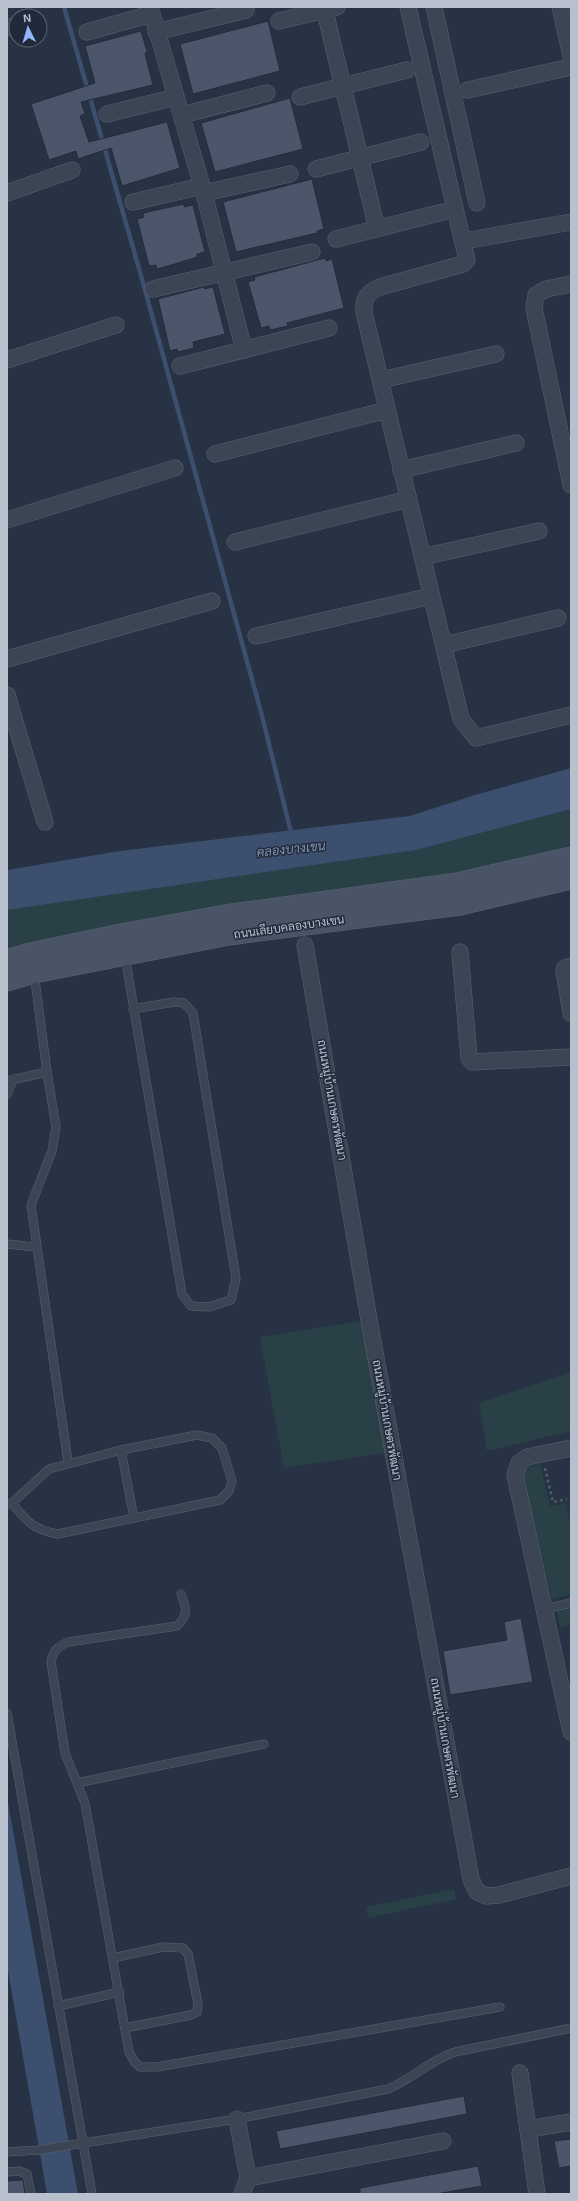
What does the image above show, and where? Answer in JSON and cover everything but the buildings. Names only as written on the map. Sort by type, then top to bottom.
[{"type":"main road","name":"ถนนเลียบคลองบางเขน","points":[[7,960],[121,935],[225,916],[457,884],[571,858]]},
{"type":"main road","name":"ถนนเลียบคลองบางเขน","points":[[7,980],[34,972],[229,934],[460,904],[571,878]]},
{"type":"street","points":[[408,7],[464,241],[467,260],[463,264],[380,286],[369,291],[364,302],[364,312],[461,720],[476,738],[571,715]]},
{"type":"street","points":[[434,7],[476,203]]},
{"type":"street","points":[[560,7],[571,56]]},
{"type":"street","points":[[279,21],[328,8],[343,86],[377,229]]},
{"type":"street","points":[[156,32],[246,10]]},
{"type":"street","points":[[87,32],[151,11],[203,190],[244,350]]},
{"type":"street","points":[[468,90],[571,67]]},
{"type":"street","points":[[300,97],[407,70]]},
{"type":"street","points":[[182,114],[267,93]]},
{"type":"street","points":[[107,114],[176,97]]},
{"type":"street","points":[[316,169],[421,142]]},
{"type":"street","points":[[7,193],[72,170]]},
{"type":"street","points":[[133,202],[290,174]]},
{"type":"street","points":[[336,239],[442,212]]},
{"type":"street","points":[[464,241],[571,222]]},
{"type":"street","points":[[153,288],[312,252]]},
{"type":"street","points":[[571,284],[546,289],[536,294],[534,308],[571,485]]},
{"type":"street","points":[[7,360],[116,324]]},
{"type":"street","points":[[180,366],[329,328]]},
{"type":"street","points":[[380,380],[496,354]]},
{"type":"street","points":[[215,454],[387,410]]},
{"type":"street","points":[[401,470],[516,444]]},
{"type":"street","points":[[7,520],[175,468]]},
{"type":"street","points":[[235,542],[409,499]]},
{"type":"street","points":[[422,557],[540,531]]},
{"type":"street","points":[[256,636],[431,596]]},
{"type":"street","points":[[7,659],[212,601]]},
{"type":"street","points":[[444,645],[558,618]]},
{"type":"street","points":[[7,695],[45,822]]},
{"type":"street","name":"ถนนหมู่บ้านเกษตรพัฒนา","points":[[306,945],[371,1336],[471,1879],[478,1892],[487,1896],[499,1895],[571,1876]]},
{"type":"street","points":[[460,952],[469,1058],[472,1062],[571,1057]]},
{"type":"street","points":[[571,966],[565,968],[564,971],[571,1013]]},
{"type":"street","points":[[571,1448],[524,1459],[519,1463],[515,1475],[571,1732]]},
{"type":"street","points":[[520,2073],[537,2194]]},
{"type":"street","points":[[237,2119],[248,2178],[242,2194]]},
{"type":"street","points":[[528,2129],[571,2122]]},
{"type":"street","points":[[248,2178],[443,2141]]},
{"type":"lane","points":[[125,954],[133,1009],[182,1294],[191,1306],[209,1307],[231,1300],[236,1278],[193,1013],[184,1003],[174,1002],[133,1009]]},
{"type":"lane","points":[[34,972],[47,1072],[56,1126],[52,1151],[31,1205],[68,1462]]},
{"type":"lane","points":[[7,1095],[10,1080],[47,1072]]},
{"type":"lane","points":[[7,1244],[14,1246],[36,1247]]},
{"type":"lane","points":[[197,1435],[212,1438],[222,1448],[232,1481],[229,1491],[220,1500],[58,1534],[41,1531],[10,1503],[49,1469],[68,1462],[197,1435]]},
{"type":"lane","points":[[121,1450],[134,1518]]},
{"type":"lane","points":[[181,1594],[186,1613],[184,1620],[177,1626],[68,1642],[58,1647],[53,1654],[51,1662],[65,1753],[84,1802],[120,1992],[129,2052],[134,2061],[140,2067],[147,2068],[500,2007]]},
{"type":"lane","points":[[544,1609],[571,1603]]},
{"type":"lane","points":[[7,1713],[10,1750],[92,2194]]},
{"type":"lane","points":[[77,1783],[264,1744]]},
{"type":"lane","points":[[113,1958],[163,1947],[182,1948],[188,1954],[198,2004],[197,2012],[191,2015],[125,2028]]},
{"type":"lane","points":[[58,2006],[120,1992]]},
{"type":"lane","points":[[7,2152],[39,2150],[237,2119],[388,2088],[399,2084],[430,2062],[447,2054],[571,2028]]},
{"type":"lane","points":[[7,2172],[19,2171],[27,2174],[31,2194]]},
{"type":"path","points":[[541,1454],[553,1502],[567,1499]]},
{"type":"green space","points":[[571,809],[571,848],[459,876],[7,951],[7,910],[416,850]]},
{"type":"green space","points":[[369,1320],[389,1452],[284,1468],[260,1337]]},
{"type":"green space","points":[[571,1372],[571,1431],[487,1451],[479,1403]]},
{"type":"green space","points":[[540,1464],[550,1506],[566,1503],[571,1527],[571,1594],[552,1599],[521,1469]]},
{"type":"green space","points":[[571,1607],[571,1624],[560,1627],[556,1610]]},
{"type":"green space","points":[[454,1889],[456,1899],[368,1918],[366,1907]]},
{"type":"water","name":"คลองบางเขน","points":[[571,768],[571,809],[416,850],[7,910],[7,870],[120,851],[410,816],[475,795]]},
{"type":"water","points":[[7,1797],[78,2194],[47,2194],[7,1965]]},
{"type":"waterway","name":"คลองบางเขน","points":[[64,7],[142,279],[261,712],[292,836]]}]
